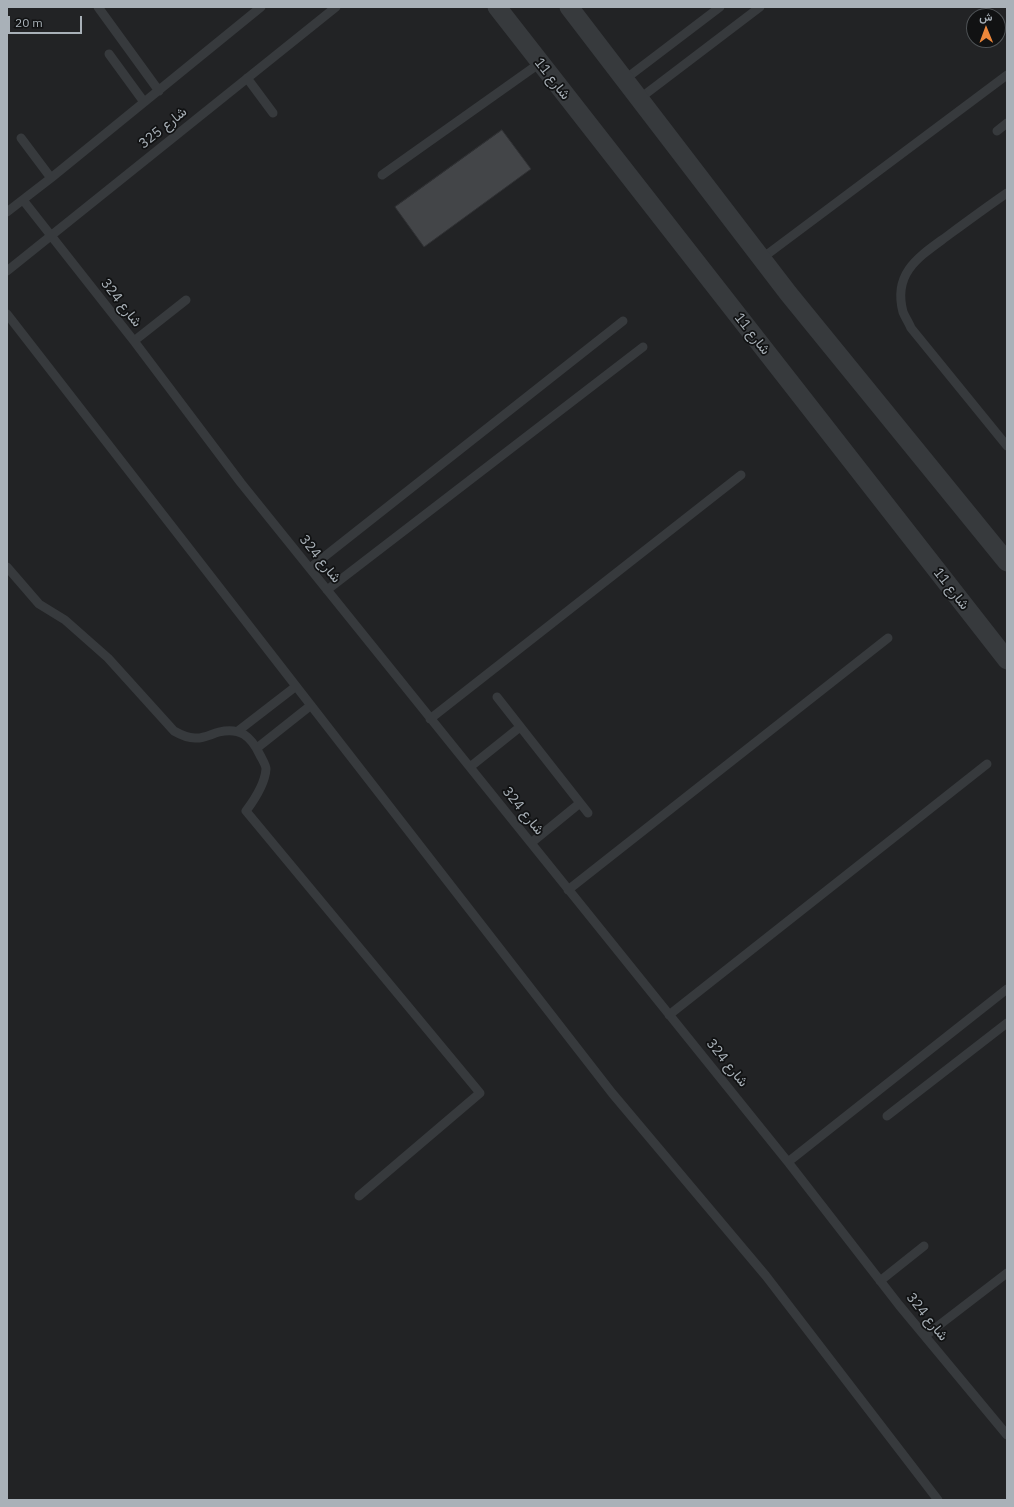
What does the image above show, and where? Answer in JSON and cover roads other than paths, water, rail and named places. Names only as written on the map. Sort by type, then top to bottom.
[{"type":"street","name":"شارع 11","points":[[497,7],[1007,660]]},
{"type":"street","points":[[569,7],[761,259],[1007,562]]},
{"type":"lane","points":[[98,7],[158,91]]},
{"type":"lane","points":[[7,212],[261,7]]},
{"type":"lane","name":"شارع 325","points":[[7,271],[336,7]]},
{"type":"lane","points":[[624,80],[720,7]]},
{"type":"lane","points":[[639,99],[760,7]]},
{"type":"lane","points":[[109,54],[144,102]]},
{"type":"lane","points":[[382,175],[540,63]]},
{"type":"lane","points":[[761,259],[1007,75]]},
{"type":"lane","points":[[247,78],[273,113]]},
{"type":"lane","points":[[997,131],[1007,123]]},
{"type":"lane","points":[[21,138],[51,178]]},
{"type":"lane","points":[[1007,193],[925,252],[912,264],[904,278],[900,295],[903,313],[912,328],[1007,446]]},
{"type":"lane","name":"شارع 324","points":[[23,200],[134,341],[241,483],[788,1162],[880,1281],[1007,1435]]},
{"type":"lane","points":[[134,341],[186,300]]},
{"type":"lane","points":[[7,314],[295,687],[612,1093],[766,1276],[938,1500]]},
{"type":"lane","points":[[310,568],[623,321]]},
{"type":"lane","points":[[327,590],[643,347]]},
{"type":"lane","points":[[430,719],[741,474]]},
{"type":"lane","points":[[7,567],[39,604],[65,620],[108,658],[174,731],[185,737],[196,738],[207,737],[218,732],[229,730],[238,731],[250,738],[257,748],[266,768],[260,792],[246,811],[480,1093],[359,1196]]},
{"type":"lane","points":[[568,890],[888,638]]},
{"type":"lane","points":[[238,731],[295,687]]},
{"type":"lane","points":[[497,697],[588,813]]},
{"type":"lane","points":[[257,748],[310,706]]},
{"type":"lane","points":[[470,767],[520,727]]},
{"type":"lane","points":[[669,1015],[987,764]]},
{"type":"lane","points":[[531,843],[580,803]]},
{"type":"lane","points":[[788,1162],[1007,989]]},
{"type":"lane","points":[[887,1116],[1007,1023]]},
{"type":"lane","points":[[880,1281],[924,1246]]},
{"type":"lane","points":[[925,1336],[1007,1273]]}]
